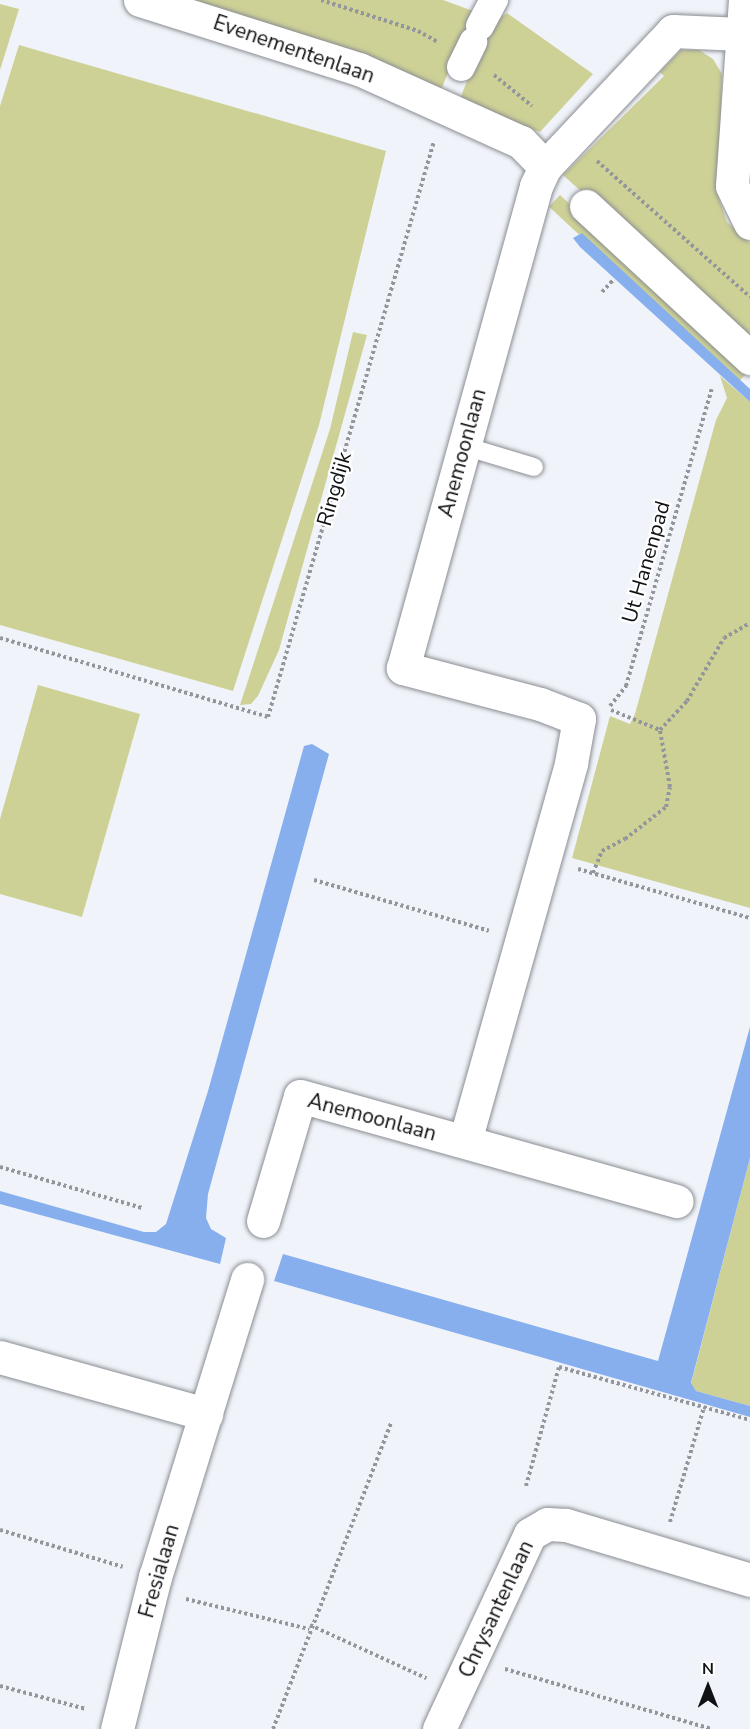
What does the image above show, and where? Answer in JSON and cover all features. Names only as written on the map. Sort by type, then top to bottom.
[{"type":"street","name":"Evenementenlaan","points":[[140,0],[359,69],[443,108]]},
{"type":"street","points":[[461,67],[494,0]]},
{"type":"street","points":[[745,0],[732,186],[750,223]]},
{"type":"street","name":"Anemoonlaan","points":[[465,1141],[579,719],[540,704],[403,668],[536,186],[545,167],[673,31],[741,34]]},
{"type":"street","points":[[443,108],[521,142],[545,167]]},
{"type":"street","points":[[585,206],[750,358]]},
{"type":"street","name":"Anemoonlaan","points":[[262,1221],[300,1096],[677,1201]]},
{"type":"street","name":"Fresialaan","points":[[118,1724],[154,1584],[247,1280]]},
{"type":"street","points":[[0,1357],[206,1414]]},
{"type":"street","name":"Chrysantenlaan","points":[[439,1729],[530,1534],[547,1524],[566,1525],[750,1580]]},
{"type":"lane","points":[[464,446],[534,467]]},
{"type":"path","name":"Ringdijk","points":[[0,638],[268,717],[443,108]]},
{"type":"path","name":"Ut Hanenpad","points":[[660,730],[608,708],[626,686],[712,388]]},
{"type":"path","points":[[593,873],[602,851],[625,839],[666,807],[670,787],[660,730],[687,701],[724,638],[750,623]]},
{"type":"path","points":[[543,859],[750,918]]},
{"type":"path","points":[[314,880],[520,940]]},
{"type":"path","points":[[0,1167],[142,1208]]},
{"type":"path","points":[[526,1486],[559,1367],[750,1420]]},
{"type":"path","points":[[661,1554],[704,1407]]},
{"type":"path","points":[[273,1729],[310,1627],[391,1423]]},
{"type":"path","points":[[0,1530],[154,1584],[310,1627],[457,1692]]},
{"type":"path","points":[[473,1660],[712,1729]]},
{"type":"path","points":[[0,1686],[118,1724]]},
{"type":"green space","points":[[178,0],[443,0],[473,11],[441,90]]},
{"type":"green space","points":[[0,4],[19,9],[0,70]]},
{"type":"green space","points":[[507,13],[593,74],[540,132],[472,109],[460,99],[488,26]]},
{"type":"green space","points":[[19,45],[386,151],[319,425],[233,691],[0,625],[0,106]]},
{"type":"green space","points":[[681,50],[699,50],[713,59],[722,74],[719,199],[727,222],[750,243],[750,345],[563,175],[664,76],[660,72]]},
{"type":"green space","points":[[560,195],[749,371],[738,383],[549,207]]},
{"type":"green space","points":[[353,332],[367,335],[279,650],[258,696],[251,704],[240,705],[330,429]]},
{"type":"green space","points":[[720,376],[750,402],[750,908],[572,858],[610,716],[630,724],[635,714],[716,420],[727,398]]},
{"type":"green space","points":[[38,685],[140,714],[82,917],[0,894],[0,819]]},
{"type":"green space","points":[[750,1158],[750,1406],[696,1391],[691,1384]]},
{"type":"water","points":[[582,233],[750,389],[750,402],[580,247],[573,238]]},
{"type":"water","points":[[312,744],[329,754],[208,1194],[206,1218],[211,1229],[226,1238],[220,1264],[0,1204],[0,1191],[144,1232],[156,1232],[166,1224],[208,1091],[304,746]]},
{"type":"water","points":[[750,1027],[750,1158],[691,1383],[696,1391],[750,1406],[750,1417],[274,1281],[283,1254],[658,1361]]}]
